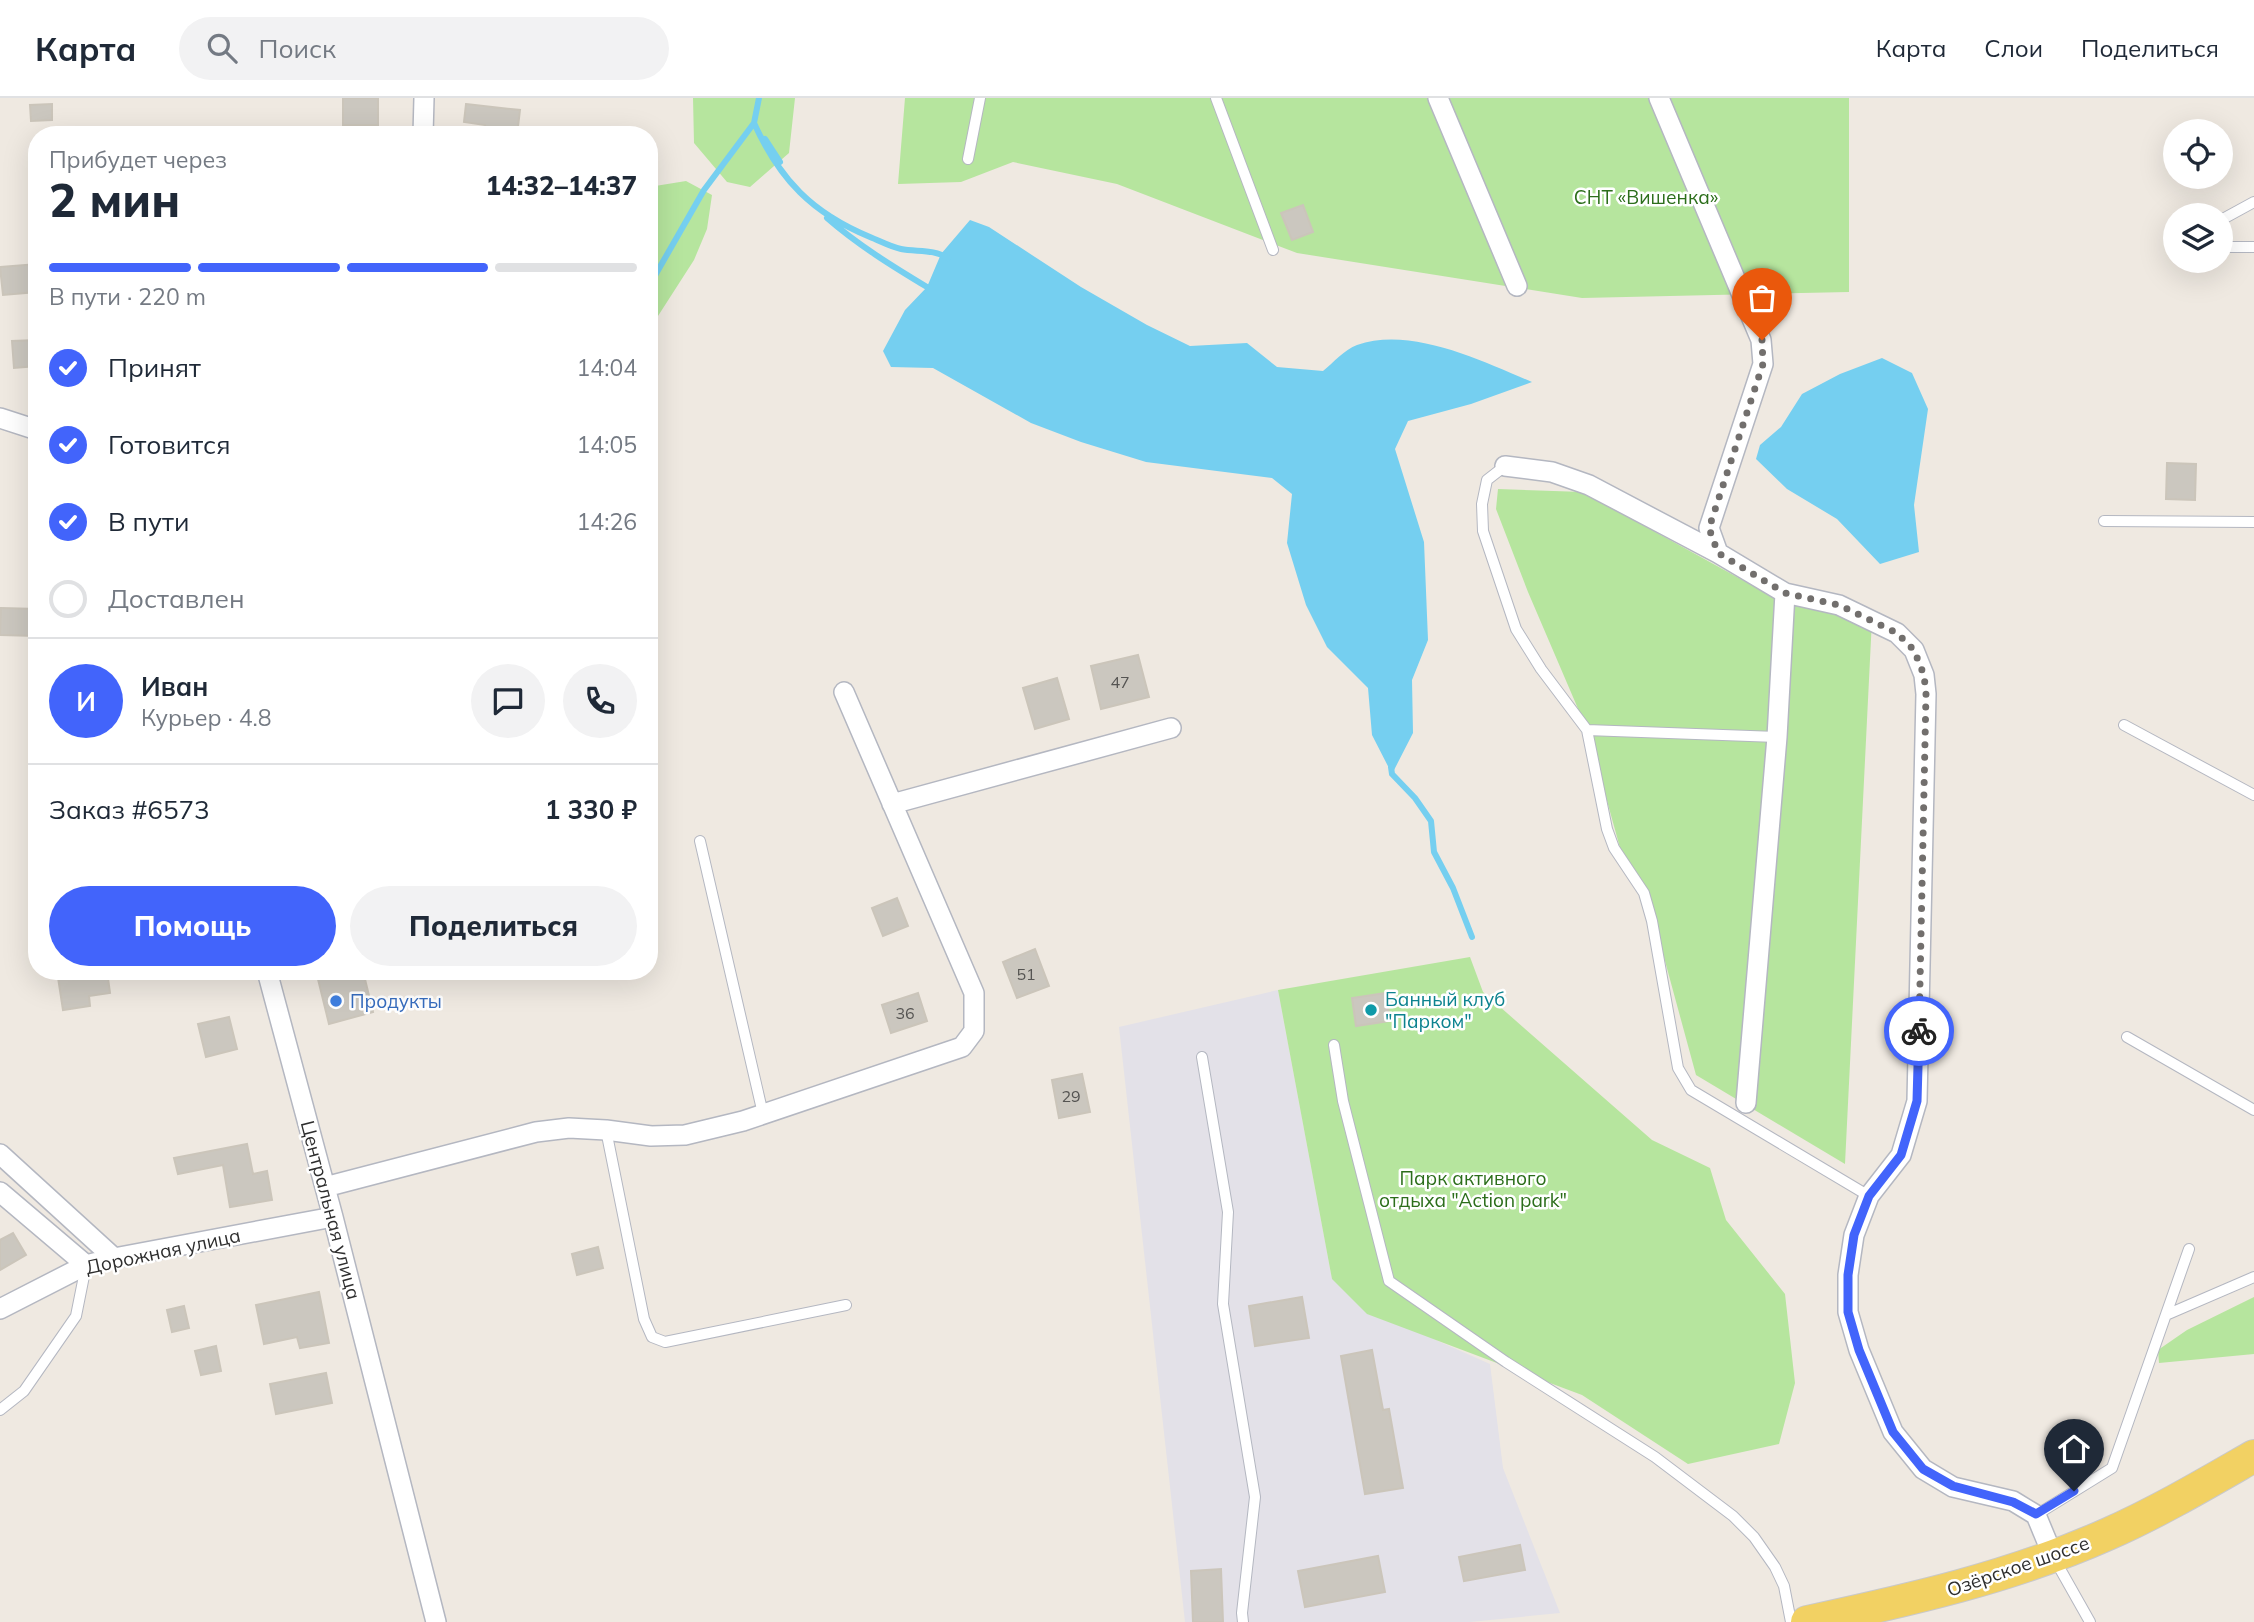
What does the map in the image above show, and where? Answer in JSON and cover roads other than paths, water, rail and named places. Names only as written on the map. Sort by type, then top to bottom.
[{"type":"main road","name":"Озёрское шоссе","points":[[1807,1622],[1934,1594],[2053,1556],[2110,1534],[2254,1456]]},
{"type":"street","points":[[423,126],[424,98]]},
{"type":"street","points":[[1438,98],[1517,286]]},
{"type":"street","points":[[1659,98],[1762,340],[1763,364],[1709,528],[1718,553]]},
{"type":"street","points":[[0,418],[28,427]]},
{"type":"street","points":[[1505,466],[1552,472],[1589,485],[1718,553],[1785,593],[1839,605],[1897,633],[1914,650],[1924,675],[1926,694],[1917,1101],[1901,1155],[1869,1196],[1854,1235],[1848,1275],[1848,1312],[1859,1350],[1893,1432],[1923,1469],[1953,1486],[2013,1502],[2036,1514],[2053,1556]]},
{"type":"street","points":[[1746,1103],[1777,737],[1785,593]]},
{"type":"street","points":[[325,1187],[536,1132],[569,1128],[650,1136],[685,1135],[763,1114],[962,1046],[974,1031],[974,993],[844,692]]},
{"type":"street","points":[[892,804],[1171,728]]},
{"type":"street","name":"Центральная улица","points":[[269,980],[436,1622]]},
{"type":"street","points":[[0,1154],[114,1258]]},
{"type":"street","points":[[0,1192],[86,1265]]},
{"type":"street","name":"Дорожная улица","points":[[0,1309],[86,1265],[333,1217]]},
{"type":"lane","points":[[968,159],[979,98]]},
{"type":"lane","points":[[1216,98],[1273,250]]},
{"type":"lane","points":[[2233,213],[2254,202]]},
{"type":"lane","points":[[2233,247],[2254,247]]},
{"type":"lane","points":[[1505,466],[1487,480],[1482,504],[1483,531],[1516,629],[1541,669],[1587,730],[1607,829],[1614,848],[1644,893],[1650,912],[1678,1068],[1691,1090],[1869,1196]]},
{"type":"lane","points":[[2104,521],[2254,522]]},
{"type":"lane","points":[[2124,725],[2254,794]]},
{"type":"lane","points":[[1587,730],[1777,737]]},
{"type":"lane","points":[[700,841],[763,1114]]},
{"type":"lane","points":[[2127,1037],[2254,1110]]},
{"type":"lane","points":[[1334,1045],[1343,1101],[1389,1281],[1506,1362],[1655,1457],[1733,1517],[1754,1537],[1776,1567],[1791,1622]]},
{"type":"lane","points":[[1202,1057],[1228,1212],[1223,1304],[1255,1497],[1243,1622]]},
{"type":"lane","points":[[606,1130],[644,1320],[652,1337],[665,1342],[846,1305]]},
{"type":"lane","points":[[2036,1514],[2112,1468],[2189,1249]]},
{"type":"lane","points":[[0,1410],[24,1391],[76,1315],[86,1265]]},
{"type":"lane","points":[[2166,1315],[2254,1278]]},
{"type":"lane","points":[[2053,1556],[2090,1622]]},
{"type":"water","points":[[970,220],[989,227],[1081,287],[1190,346],[1247,343],[1277,367],[1323,371],[1357,345],[1378,340],[1400,340],[1446,348],[1532,382],[1471,404],[1408,421],[1395,449],[1424,542],[1428,640],[1412,680],[1413,733],[1392,774],[1372,735],[1368,688],[1327,647],[1306,605],[1287,543],[1292,494],[1272,478],[1146,462],[1081,442],[1031,423],[933,368],[891,367],[883,351],[905,310],[927,287],[941,254]]},
{"type":"water","points":[[1882,358],[1912,373],[1928,409],[1914,505],[1919,552],[1880,564],[1837,519],[1787,489],[1756,459],[1760,445],[1781,427],[1802,394],[1840,374]]},
{"type":"waterway","points":[[658,270],[704,190],[754,123],[759,98]]},
{"type":"waterway","points":[[754,123],[787,178],[831,217],[893,247],[931,252],[948,258]]},
{"type":"waterway","points":[[765,139],[780,162]]},
{"type":"waterway","points":[[827,218],[863,246],[927,287]]},
{"type":"waterway","points":[[1391,767],[1392,774],[1415,798],[1431,821],[1434,852],[1453,888],[1472,937]]},
{"type":"place","name":"Продукты","points":[[336,1001]]},
{"type":"place","name":"Банный клуб \"Парком\"","points":[[1371,1010]]},
{"type":"park label","name":"СНТ «Вишенка»","points":[[1646,197]]},
{"type":"park label","name":"Парк активного отдыха \"Action park\"","points":[[1473,1189]]}]
